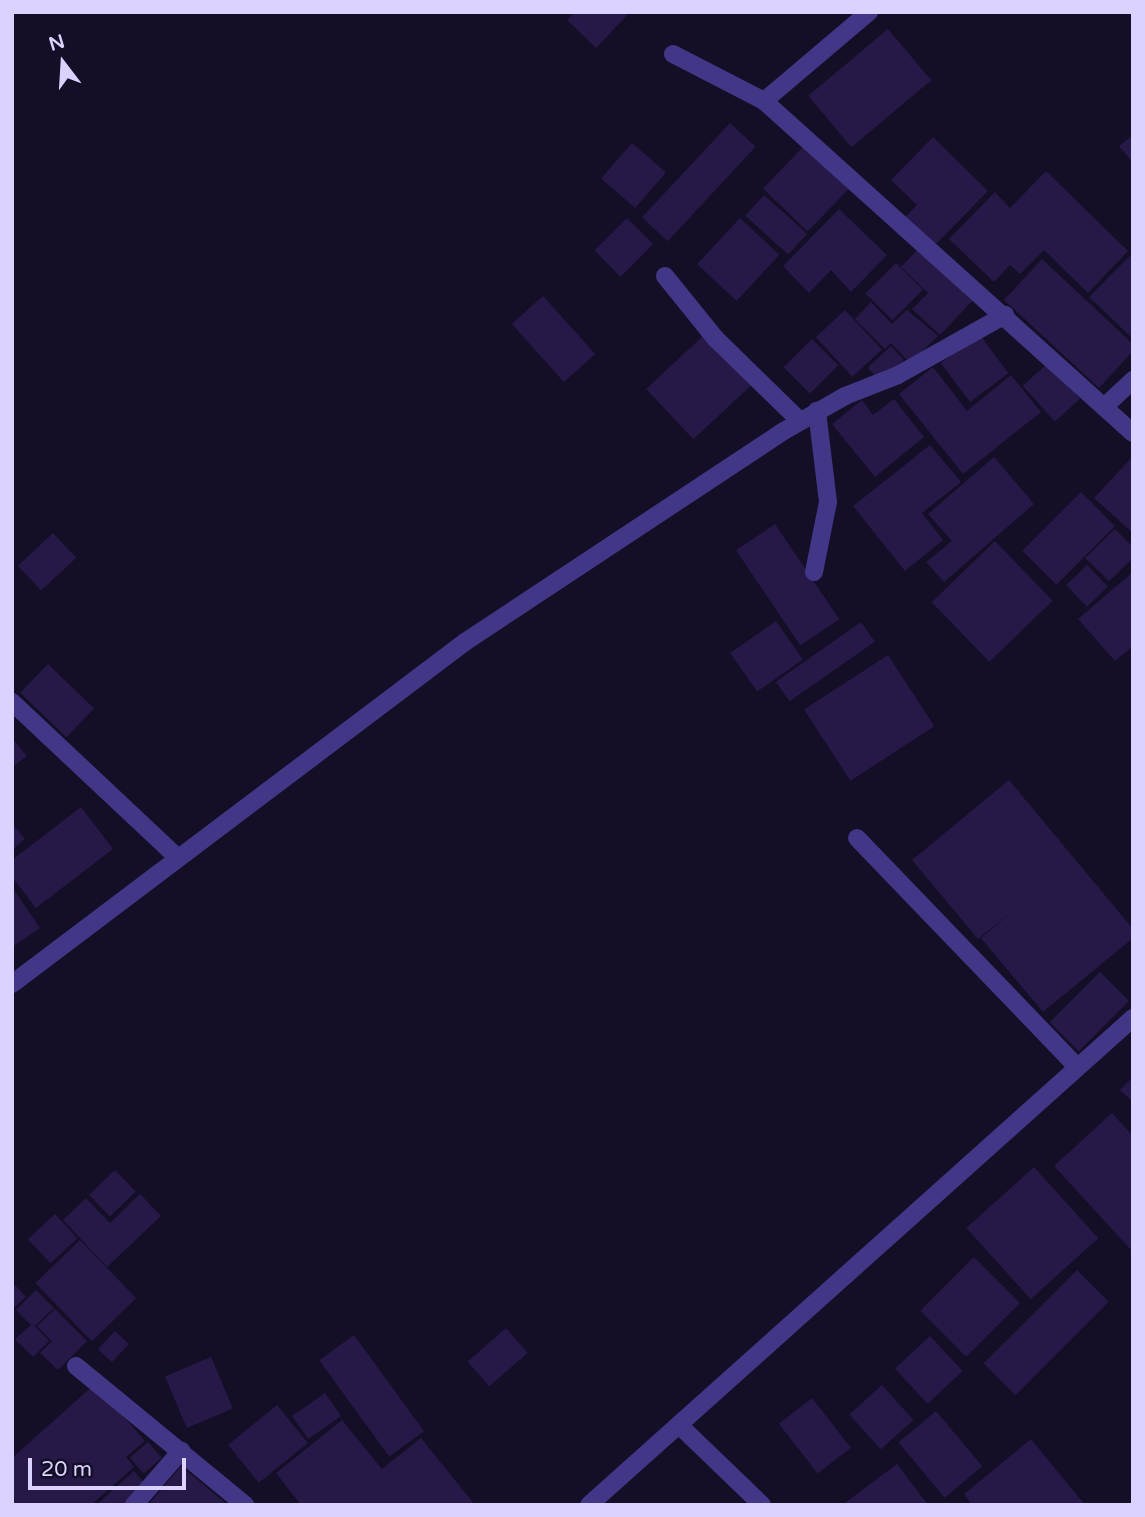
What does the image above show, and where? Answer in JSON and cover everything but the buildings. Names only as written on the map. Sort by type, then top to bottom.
[{"type":"street","points":[[764,101],[869,12]]},
{"type":"street","points":[[673,54],[764,101],[1005,315],[1133,433]]},
{"type":"street","points":[[665,276],[715,338],[800,421]]},
{"type":"street","points":[[12,984],[465,642],[800,421],[898,375],[1005,315]]},
{"type":"street","points":[[1104,407],[1133,380]]},
{"type":"street","points":[[814,572],[828,502],[817,411]]},
{"type":"street","points":[[12,702],[177,857]]},
{"type":"street","points":[[857,838],[1077,1067]]},
{"type":"street","points":[[589,1505],[1133,1018]]},
{"type":"street","points":[[76,1366],[245,1505]]},
{"type":"street","points":[[679,1425],[762,1505]]},
{"type":"street","points":[[134,1505],[181,1451]]}]
